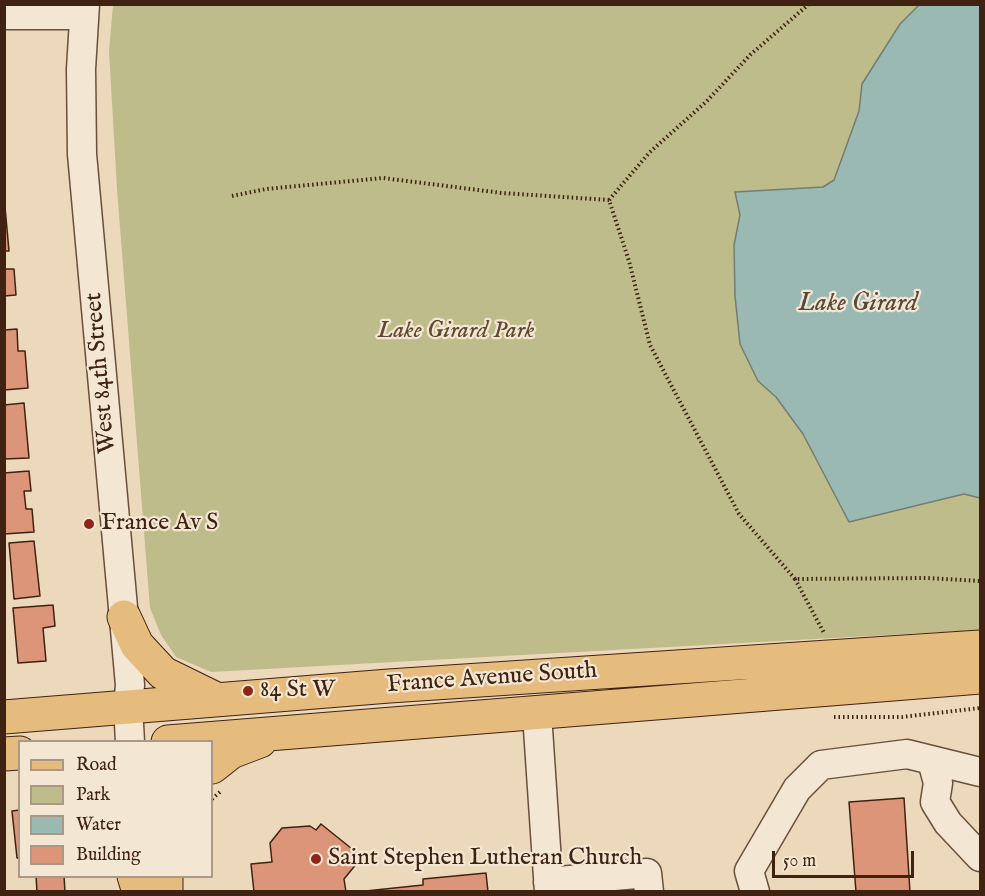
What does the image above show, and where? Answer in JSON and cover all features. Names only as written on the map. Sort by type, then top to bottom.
[{"type":"main road","points":[[123,617],[137,645],[163,673],[219,699]]},
{"type":"main road","name":"France Avenue South","points":[[4,717],[676,666],[981,647]]},
{"type":"main road","points":[[537,714],[569,694],[650,681],[676,666]]},
{"type":"main road","name":"France Avenue South","points":[[181,740],[537,714],[981,677]]},
{"type":"main road","points":[[917,683],[981,691]]},
{"type":"main road","points":[[213,766],[231,752],[285,732]]},
{"type":"street","points":[[4,15],[84,10]]},
{"type":"street","name":"West 84th Street","points":[[84,10],[81,69],[82,154],[130,685],[128,706],[130,740]]},
{"type":"street","points":[[537,714],[549,887],[647,873],[649,891]]},
{"type":"street","points":[[755,891],[749,871],[797,789],[821,765],[907,754],[981,772]]},
{"type":"street","points":[[932,761],[938,783],[935,802],[948,823],[981,857]]},
{"type":"path","points":[[609,200],[649,153],[707,101],[750,55],[809,4]]},
{"type":"path","points":[[232,196],[266,189],[383,178],[502,193],[609,200]]},
{"type":"path","points":[[609,200],[629,261],[650,345],[739,514],[795,579],[825,636]]},
{"type":"path","points":[[795,579],[927,578],[981,581]]},
{"type":"green space","name":"Lake Girard Park","points":[[113,5],[980,5],[980,630],[211,672],[176,657],[161,635],[150,608],[117,189],[109,51]]},
{"type":"water","name":"Lake Girard","points":[[920,4],[980,5],[980,498],[964,494],[849,522],[803,434],[776,397],[758,381],[740,344],[735,296],[734,245],[740,215],[735,192],[823,187],[834,180],[859,111],[862,84],[900,24]]},
{"type":"building","points":[[4,196],[9,251],[4,251]]},
{"type":"building","points":[[4,269],[14,269],[16,295],[4,296]]},
{"type":"building","points":[[17,329],[18,351],[25,351],[28,388],[4,390],[4,330]]},
{"type":"building","points":[[24,403],[29,458],[4,459],[4,405]]},
{"type":"building","points":[[29,471],[31,491],[24,491],[26,509],[32,509],[34,532],[4,534],[4,473]]},
{"type":"building","points":[[34,541],[40,596],[14,599],[9,543]]},
{"type":"building","points":[[53,605],[55,626],[43,628],[46,661],[18,663],[13,608]]},
{"type":"building","points":[[904,798],[910,892],[856,892],[849,802]]},
{"type":"building","points":[[18,810],[18,858],[17,858],[12,811]]},
{"type":"building","name":"Saint Stephen Lutheran Church","points":[[321,824],[362,857],[344,879],[346,892],[254,892],[251,864],[272,862],[270,843],[282,828],[310,826],[316,830]]},
{"type":"building","name":"Saint Stephen Lutheran Church","points":[[486,873],[488,892],[356,892],[423,885],[423,879]]},
{"type":"building","points":[[36,878],[64,878],[65,892],[37,892]]},
{"type":"place","name":"France Av S","points":[[89,524]]},
{"type":"place","name":"84 St W","points":[[248,691]]},
{"type":"place","name":"Saint Stephen Lutheran Church","points":[[316,859]]}]
